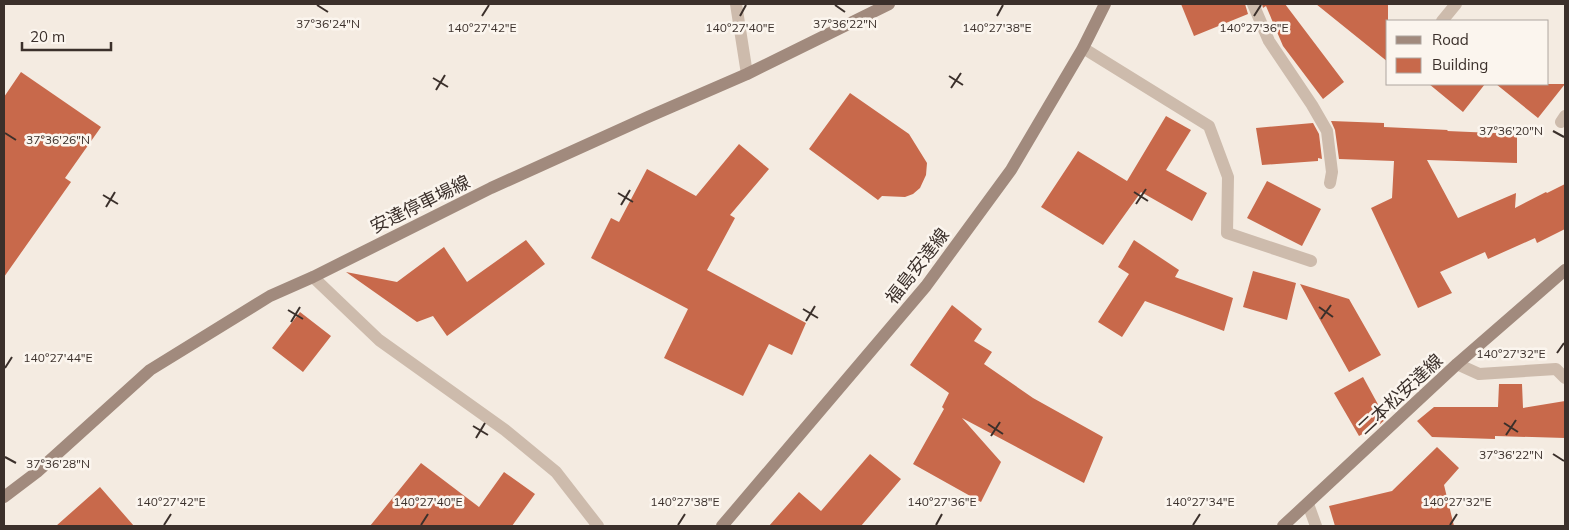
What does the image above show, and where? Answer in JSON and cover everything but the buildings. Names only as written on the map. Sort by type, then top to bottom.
[{"type":"main road","name":"安達停車場線","points":[[4,497],[36,472],[150,370],[270,296],[313,277],[491,188],[747,74],[889,4]]},
{"type":"main road","name":"福島安達線","points":[[722,526],[926,286],[1011,170],[1083,48],[1106,4]]},
{"type":"main road","name":"二本松安達線","points":[[1283,526],[1457,364],[1565,270]]},
{"type":"street","points":[[736,4],[747,74]]},
{"type":"street","points":[[1253,4],[1269,41],[1327,131],[1332,172],[1330,183]]},
{"type":"street","points":[[1443,20],[1456,4]]},
{"type":"street","points":[[1083,48],[1209,126],[1228,177],[1228,233],[1311,261]]},
{"type":"street","points":[[313,277],[379,340],[505,430],[556,472],[598,526]]},
{"type":"street","points":[[1457,364],[1478,374],[1556,369],[1565,378]]},
{"type":"street","points":[[1308,504],[1316,526]]}]
